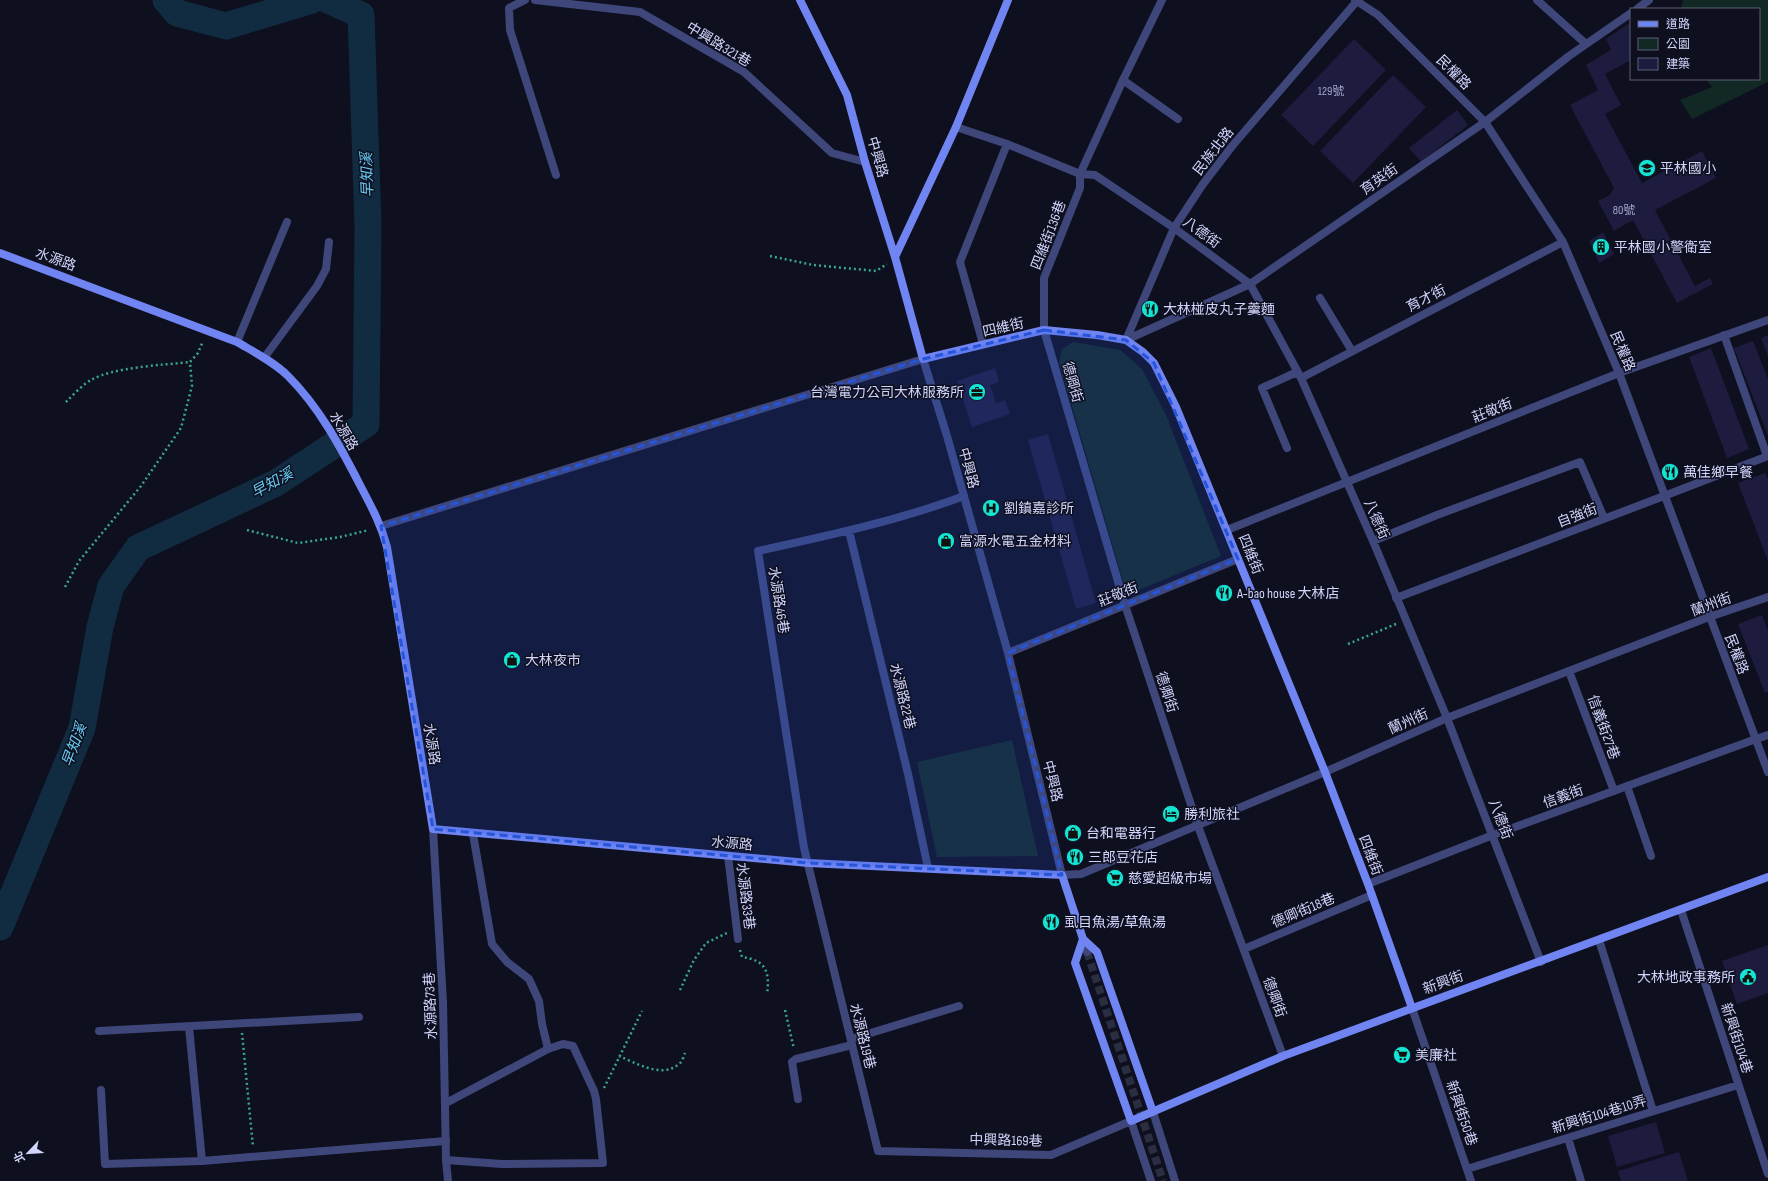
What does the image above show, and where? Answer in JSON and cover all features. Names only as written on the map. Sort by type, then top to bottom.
[{"type":"street","points":[[525,0],[509,8],[510,30],[556,175]]},
{"type":"street","name":"中興路321巷","points":[[536,0],[640,12],[744,72],[832,153],[865,162]]},
{"type":"street","name":"中興路","points":[[800,0],[847,94],[865,162],[895,257],[923,360],[947,436],[1008,653],[1062,875],[1087,952]]},
{"type":"street","points":[[895,257],[956,127],[1008,0]]},
{"type":"street","points":[[1080,174],[1162,0]]},
{"type":"street","name":"民權路","points":[[1356,0],[1378,15],[1485,122],[1563,242],[1619,373],[1768,772]]},
{"type":"street","name":"民族北路","points":[[1126,340],[1174,228],[1203,184],[1233,145],[1356,0]]},
{"type":"street","points":[[1537,0],[1586,44]]},
{"type":"street","points":[[1638,8],[1649,0]]},
{"type":"street","name":"育英街","points":[[1126,340],[1250,284],[1485,122],[1586,44],[1630,14]]},
{"type":"street","points":[[1123,80],[1178,119]]},
{"type":"street","name":"八德街","points":[[956,127],[1007,144],[1080,174],[1095,174],[1174,228],[1250,284],[1299,375],[1373,541],[1447,718],[1493,835],[1540,962]]},
{"type":"street","points":[[983,344],[960,262],[1007,144]]},
{"type":"street","name":"四維街136巷","points":[[1044,330],[1044,278],[1080,188],[1080,174]]},
{"type":"street","points":[[237,342],[287,222]]},
{"type":"street","points":[[264,358],[317,286],[326,268],[329,242]]},
{"type":"street","name":"育才街","points":[[1287,448],[1262,388],[1299,375],[1352,351],[1563,242]]},
{"type":"street","name":"水源路","points":[[0,253],[237,342],[264,358],[287,375],[313,405],[350,465],[381,526],[387,547],[433,829],[473,834],[808,863],[1062,875]]},
{"type":"street","points":[[1320,298],[1352,351]]},
{"type":"street","name":"莊敬街","points":[[1227,530],[1619,373],[1768,320]]},
{"type":"street","name":"四維街","points":[[923,360],[1044,330],[1097,335],[1126,340],[1143,352],[1154,363],[1176,408],[1325,772],[1368,884],[1412,1008]]},
{"type":"street","name":"德卿街","points":[[1044,330],[1125,606],[1198,826],[1284,1056]]},
{"type":"street","points":[[1724,335],[1767,456]]},
{"type":"street","points":[[381,526],[923,360]]},
{"type":"street","name":"自強街","points":[[1396,598],[1767,456]]},
{"type":"street","points":[[1373,541],[1437,515],[1580,462],[1604,518]]},
{"type":"street","name":"水源路46巷","points":[[808,863],[804,848],[758,551],[849,531],[964,496]]},
{"type":"street","name":"水源路22巷","points":[[849,531],[908,774],[928,868]]},
{"type":"street","name":"莊敬街","points":[[1008,653],[1238,559]]},
{"type":"street","name":"蘭州街","points":[[1062,875],[1081,874],[1325,772],[1447,718],[1710,617],[1768,597]]},
{"type":"street","name":"信義街27巷","points":[[1570,671],[1614,791]]},
{"type":"street","name":"信義街","points":[[1368,884],[1493,835],[1768,735]]},
{"type":"street","points":[[1627,786],[1652,856]]},
{"type":"street","name":"水源路73巷","points":[[433,829],[443,1002],[446,1160],[448,1181]]},
{"type":"street","points":[[473,834],[492,944],[507,962],[528,979],[539,1001],[542,1024],[548,1049]]},
{"type":"street","name":"水源路33巷","points":[[728,856],[738,939]]},
{"type":"street","name":"水源路19巷","points":[[808,863],[878,1151],[945,1152]]},
{"type":"street","name":"新興街","points":[[1131,1121],[1284,1056],[1768,877]]},
{"type":"street","name":"德卿街18巷","points":[[1244,949],[1372,895]]},
{"type":"street","name":"新興街104巷","points":[[1681,910],[1768,1174]]},
{"type":"street","points":[[1151,1181],[1075,963],[1082,939],[1097,952],[1153,1112],[1175,1181]]},
{"type":"street","points":[[1599,940],[1653,1111]]},
{"type":"street","points":[[798,1099],[792,1062],[796,1059],[959,1006]]},
{"type":"street","name":"新興街50巷","points":[[1412,1008],[1471,1181]]},
{"type":"street","points":[[99,1031],[359,1017]]},
{"type":"street","points":[[189,1026],[202,1161]]},
{"type":"street","points":[[446,1103],[548,1049],[563,1044],[573,1046],[594,1091],[603,1163],[502,1164],[446,1160]]},
{"type":"street","name":"新興街104巷10弄","points":[[1467,1169],[1738,1085]]},
{"type":"street","points":[[101,1090],[105,1164],[202,1161],[446,1141]]},
{"type":"street","name":"中興路169巷","points":[[945,1152],[1051,1154],[1131,1121]]},
{"type":"street","points":[[1568,1138],[1581,1181]]},
{"type":"path","points":[[770,256],[813,265],[876,271],[895,257]]},
{"type":"path","points":[[66,402],[89,381],[99,376],[134,368],[190,362],[198,353],[208,331]]},
{"type":"path","points":[[65,587],[79,561],[141,486],[181,428],[192,386],[190,362]]},
{"type":"path","points":[[247,530],[298,543],[340,537],[381,526]]},
{"type":"path","points":[[1348,644],[1405,620]]},
{"type":"path","points":[[680,990],[694,960],[706,943],[730,932],[738,939],[742,957],[754,959],[762,964],[767,973],[768,984],[766,994]]},
{"type":"path","points":[[785,1010],[796,1059]]},
{"type":"path","points":[[594,1091],[604,1090],[619,1056],[642,1011]]},
{"type":"path","points":[[242,1024],[254,1156]]},
{"type":"path","points":[[619,1056],[657,1071],[679,1064],[685,1053]]},
{"type":"highlighted area","points":[[1044,330],[1126,340],[1154,363],[1238,559],[1008,653],[1062,875],[808,863],[433,829],[381,526],[923,359],[983,344]]},
{"type":"green space","points":[[1683,0],[1768,0],[1768,82],[1692,119],[1680,100],[1712,87],[1707,80],[1760,80],[1760,8],[1681,8]]},
{"type":"green space","points":[[1073,342],[1120,350],[1142,369],[1166,415],[1221,556],[1127,595],[1059,362],[1062,349]]},
{"type":"green space","points":[[1012,740],[1038,856],[937,857],[917,762]]},
{"type":"building","points":[[1630,23],[1630,64],[1629,61],[1605,74],[1621,105],[1605,114],[1642,183],[1702,151],[1716,178],[1655,210],[1695,286],[1710,278],[1713,284],[1677,303],[1633,220],[1614,231],[1598,201],[1610,195],[1614,188],[1570,105],[1598,90],[1586,65],[1611,50],[1606,39]]},
{"type":"building","points":[[1354,39],[1386,70],[1313,146],[1281,115]]},
{"type":"building","points":[[1393,75],[1426,107],[1353,183],[1320,151]]},
{"type":"building","points":[[1457,110],[1468,125],[1421,162],[1409,148]]},
{"type":"building","name":"平林國小警衛室","points":[[1603,232],[1614,254],[1599,263],[1589,241]]},
{"type":"building","points":[[1768,335],[1768,356],[1761,338]]},
{"type":"building","points":[[1753,341],[1768,379],[1768,436],[1734,348]]},
{"type":"building","points":[[1711,348],[1749,449],[1727,458],[1689,357]]},
{"type":"building","name":"台灣電力公司大林服務所","points":[[995,368],[999,382],[990,385],[996,403],[1005,400],[1010,414],[972,427],[957,381]]},
{"type":"building","points":[[1048,434],[1096,603],[1076,609],[1028,440]]},
{"type":"building","points":[[1765,473],[1768,479],[1768,561],[1738,483]]},
{"type":"building","points":[[1762,615],[1768,631],[1768,692],[1765,693],[1738,624]]},
{"type":"building","name":"大林地政事務所","points":[[1768,945],[1768,993],[1737,1004],[1722,961]]},
{"type":"building","points":[[1656,1122],[1665,1153],[1617,1167],[1608,1136]]},
{"type":"building","points":[[1679,1152],[1688,1181],[1621,1181],[1618,1171]]},
{"type":"waterway","name":"早知溪","points":[[166,0],[177,13],[226,26],[312,0]]},
{"type":"waterway","name":"早知溪","points":[[0,927],[82,728],[100,627],[111,586],[138,548],[276,483],[366,424],[368,226],[361,15],[328,0]]},
{"type":"tunnel","points":[[1087,952],[1163,1181]]},
{"type":"place","name":"平林國小","points":[[1647,168]]},
{"type":"place","name":"平林國小警衛室","points":[[1601,247]]},
{"type":"place","name":"大林椪皮丸子羹麵","points":[[1150,309]]},
{"type":"place","name":"台灣電力公司大林服務所","points":[[977,392]]},
{"type":"place","name":"萬佳鄉早餐","points":[[1670,472]]},
{"type":"place","name":"劉鎮嘉診所","points":[[991,508]]},
{"type":"place","name":"富源水電五金材料","points":[[946,541]]},
{"type":"place","name":"A-bao house 大林店","points":[[1224,593]]},
{"type":"place","name":"大林夜市","points":[[512,660]]},
{"type":"place","name":"勝利旅社","points":[[1171,814]]},
{"type":"place","name":"台和電器行","points":[[1073,833]]},
{"type":"place","name":"三郎豆花店","points":[[1075,857]]},
{"type":"place","name":"慈愛超級市場","points":[[1115,878]]},
{"type":"place","name":"虱目魚湯/草魚湯","points":[[1051,922]]},
{"type":"place","name":"大林地政事務所","points":[[1748,977]]},
{"type":"place","name":"美廉社","points":[[1402,1055]]}]
